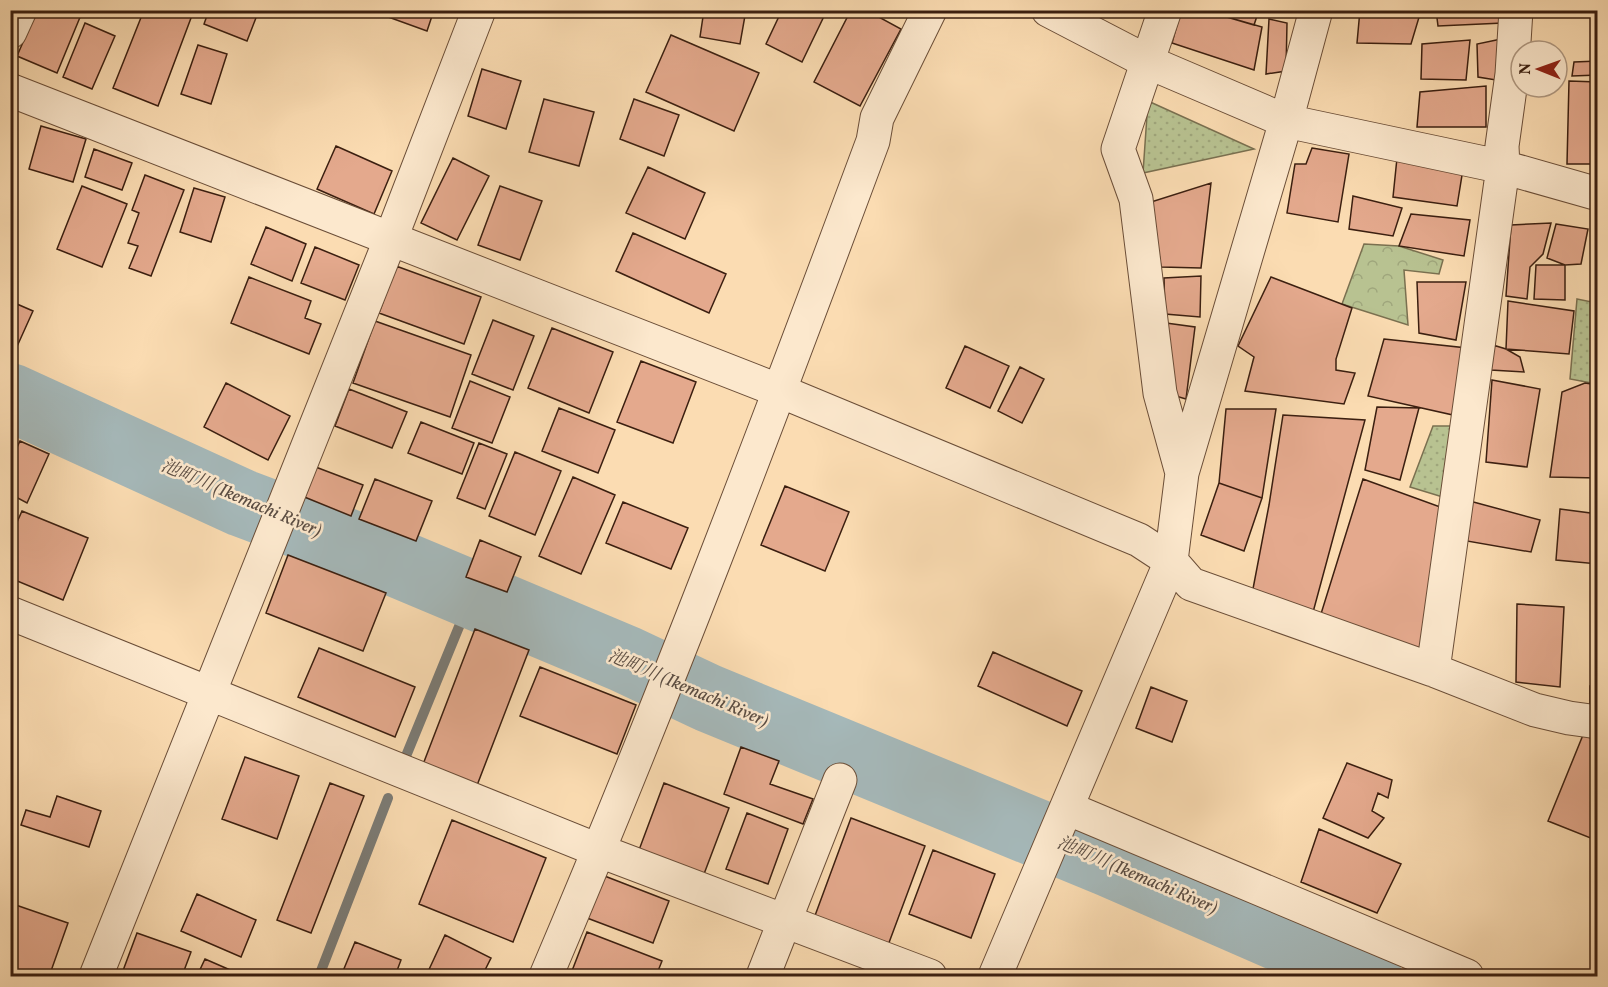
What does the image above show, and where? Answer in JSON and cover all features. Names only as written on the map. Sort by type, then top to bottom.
[{"type":"street","points":[[10,32],[20,10]]},
{"type":"street","points":[[96,976],[479,10]]},
{"type":"street","points":[[546,976],[600,851],[780,391],[873,141],[878,118],[930,10]]},
{"type":"street","points":[[1048,10],[1148,62],[1286,121],[1503,167],[1598,194]]},
{"type":"street","points":[[1164,10],[1118,149],[1136,199],[1160,393],[1182,472]]},
{"type":"street","points":[[995,976],[1171,561],[1182,472],[1286,121],[1316,10]]},
{"type":"street","points":[[1433,670],[1503,167],[1502,146],[1512,74],[1516,10]]},
{"type":"street","points":[[10,90],[780,391],[1140,540],[1171,561],[1191,585],[1433,670],[1535,710],[1598,722]]},
{"type":"street","points":[[10,613],[600,851],[930,976]]},
{"type":"street","points":[[763,976],[840,780]]},
{"type":"street","points":[[1067,808],[1467,976]]},
{"type":"green space","points":[[1148,101],[1254,149],[1143,173]]},
{"type":"green space","points":[[1364,244],[1399,246],[1443,260],[1439,274],[1404,270],[1408,325],[1342,304]]},
{"type":"green space","points":[[1577,299],[1597,303],[1597,384],[1570,379]]},
{"type":"green space","points":[[1433,426],[1455,426],[1446,498],[1410,487]]},
{"type":"building","points":[[37,10],[83,10],[57,73],[17,56]]},
{"type":"building","points":[[144,10],[194,10],[158,106],[113,88]]},
{"type":"building","points":[[209,10],[259,10],[247,41],[204,24]]},
{"type":"building","points":[[381,10],[434,10],[427,31],[380,14]]},
{"type":"building","points":[[704,10],[746,10],[740,44],[700,37]]},
{"type":"building","points":[[782,10],[827,10],[802,62],[766,44]]},
{"type":"building","points":[[851,10],[866,10],[901,29],[860,106],[814,82]]},
{"type":"building","points":[[1181,10],[1203,10],[1262,27],[1254,70],[1172,43]]},
{"type":"building","points":[[1203,10],[1259,10],[1254,25]]},
{"type":"building","points":[[1360,10],[1420,14],[1411,44],[1357,43]]},
{"type":"building","points":[[1436,10],[1503,10],[1503,23],[1438,26]]},
{"type":"building","points":[[1269,19],[1287,23],[1286,71],[1266,74]]},
{"type":"building","points":[[85,23],[115,36],[92,89],[63,77]]},
{"type":"building","points":[[671,35],[759,73],[734,131],[646,92]]},
{"type":"building","points":[[1506,38],[1502,81],[1478,77],[1477,44]]},
{"type":"building","points":[[1470,40],[1466,80],[1421,79],[1422,44]]},
{"type":"building","points":[[198,45],[227,54],[211,104],[181,94]]},
{"type":"building","points":[[1598,61],[1598,75],[1572,76],[1574,62]]},
{"type":"building","points":[[482,69],[521,81],[506,129],[468,116]]},
{"type":"building","points":[[1569,81],[1598,82],[1598,164],[1567,164]]},
{"type":"building","points":[[1486,86],[1486,127],[1417,127],[1420,92]]},
{"type":"building","points":[[544,99],[594,112],[579,166],[529,152]]},
{"type":"building","points":[[634,99],[679,115],[664,156],[620,139]]},
{"type":"building","points":[[41,126],[86,139],[73,182],[29,169]]},
{"type":"building","points":[[336,146],[392,171],[374,214],[317,189]]},
{"type":"building","points":[[1312,148],[1349,154],[1338,222],[1287,213],[1295,164],[1306,164]]},
{"type":"building","points":[[94,149],[132,163],[122,190],[85,177]]},
{"type":"building","points":[[453,158],[489,176],[457,240],[421,223]]},
{"type":"building","points":[[1397,158],[1463,169],[1457,206],[1393,197]]},
{"type":"building","points":[[10,165],[16,167],[10,181]]},
{"type":"building","points":[[648,167],[705,193],[685,239],[626,213]]},
{"type":"building","points":[[145,175],[184,190],[151,276],[129,268],[138,246],[128,243],[139,213],[132,210]]},
{"type":"building","points":[[1211,183],[1201,268],[1161,267],[1151,202]]},
{"type":"building","points":[[82,186],[127,204],[102,267],[57,249]]},
{"type":"building","points":[[500,186],[542,201],[520,260],[478,245]]},
{"type":"building","points":[[194,188],[225,197],[211,242],[180,232]]},
{"type":"building","points":[[1353,196],[1402,208],[1393,236],[1349,229]]},
{"type":"building","points":[[1411,214],[1470,220],[1464,256],[1399,246]]},
{"type":"building","points":[[1551,223],[1543,254],[1530,267],[1527,299],[1506,296],[1511,225]]},
{"type":"building","points":[[1556,224],[1588,229],[1581,264],[1565,265],[1547,258]]},
{"type":"building","points":[[266,227],[306,244],[292,281],[251,264]]},
{"type":"building","points":[[633,233],[726,274],[709,313],[616,271]]},
{"type":"building","points":[[315,247],[359,265],[345,300],[301,283]]},
{"type":"building","points":[[1536,265],[1565,265],[1565,300],[1534,299]]},
{"type":"building","points":[[396,266],[481,297],[464,344],[379,313]]},
{"type":"building","points":[[1201,276],[1200,317],[1165,314],[1164,278]]},
{"type":"building","points":[[249,277],[311,301],[305,318],[321,324],[309,354],[231,323]]},
{"type":"building","points":[[1271,277],[1352,308],[1336,359],[1336,370],[1355,373],[1344,404],[1245,391],[1254,357],[1238,346]]},
{"type":"building","points":[[1417,282],[1466,282],[1456,340],[1419,333]]},
{"type":"building","points":[[10,301],[33,311],[10,362]]},
{"type":"building","points":[[1508,301],[1574,311],[1569,354],[1506,349]]},
{"type":"building","points":[[493,320],[534,336],[513,390],[472,374]]},
{"type":"building","points":[[375,321],[471,355],[450,417],[353,383]]},
{"type":"building","points":[[1166,323],[1195,327],[1186,399],[1172,395]]},
{"type":"building","points":[[552,328],[613,352],[589,413],[528,388]]},
{"type":"building","points":[[1384,339],[1467,348],[1453,415],[1368,396]]},
{"type":"building","points":[[1493,345],[1520,357],[1524,372],[1491,370]]},
{"type":"building","points":[[965,346],[1009,366],[990,408],[946,388]]},
{"type":"building","points":[[641,361],[696,382],[673,443],[617,422]]},
{"type":"building","points":[[1020,367],[1044,379],[1022,423],[998,411]]},
{"type":"building","points":[[1492,380],[1540,389],[1527,467],[1486,462]]},
{"type":"building","points":[[470,381],[510,397],[492,443],[452,428]]},
{"type":"building","points":[[226,383],[290,416],[268,460],[204,427]]},
{"type":"building","points":[[1585,383],[1598,385],[1598,478],[1550,477],[1562,392]]},
{"type":"building","points":[[349,389],[407,412],[392,448],[335,426]]},
{"type":"building","points":[[1377,407],[1419,408],[1400,480],[1365,470]]},
{"type":"building","points":[[559,408],[615,430],[598,473],[542,451]]},
{"type":"building","points":[[1226,409],[1276,409],[1262,498],[1219,483]]},
{"type":"building","points":[[1283,415],[1365,420],[1312,616],[1252,594]]},
{"type":"building","points":[[421,422],[474,443],[462,474],[408,453]]},
{"type":"building","points":[[20,441],[49,454],[27,503],[16,497],[10,509],[10,455],[13,456]]},
{"type":"building","points":[[479,443],[507,454],[485,509],[457,498]]},
{"type":"building","points":[[515,452],[561,471],[535,535],[489,516]]},
{"type":"building","points":[[313,466],[363,485],[351,516],[302,496]]},
{"type":"building","points":[[573,477],[615,495],[581,574],[539,556]]},
{"type":"building","points":[[375,479],[432,501],[416,541],[359,519]]},
{"type":"building","points":[[1363,479],[1443,508],[1425,655],[1320,617]]},
{"type":"building","points":[[1219,483],[1262,498],[1244,551],[1201,535]]},
{"type":"building","points":[[785,486],[849,512],[825,571],[761,545]]},
{"type":"building","points":[[1466,500],[1540,520],[1531,552],[1461,540]]},
{"type":"building","points":[[623,502],[688,528],[671,569],[606,543]]},
{"type":"building","points":[[1560,509],[1598,514],[1598,564],[1556,560]]},
{"type":"building","points":[[22,511],[88,538],[63,600],[10,578],[10,538]]},
{"type":"building","points":[[480,540],[521,557],[507,592],[466,577]]},
{"type":"building","points":[[288,555],[386,593],[363,651],[266,613]]},
{"type":"building","points":[[1517,604],[1564,607],[1560,687],[1516,682]]},
{"type":"building","points":[[475,629],[529,650],[476,788],[422,767]]},
{"type":"building","points":[[319,648],[415,687],[395,737],[298,697]]},
{"type":"building","points":[[993,652],[1082,691],[1067,726],[978,686]]},
{"type":"building","points":[[540,667],[636,705],[617,754],[520,716]]},
{"type":"building","points":[[1590,686],[1598,686],[1598,711],[1590,711]]},
{"type":"building","points":[[1151,687],[1187,701],[1172,742],[1136,728]]},
{"type":"building","points":[[1583,735],[1598,741],[1598,841],[1548,821]]},
{"type":"building","points":[[741,747],[779,761],[770,784],[813,799],[803,824],[724,794]]},
{"type":"building","points":[[245,757],[299,776],[277,839],[222,819]]},
{"type":"building","points":[[1347,763],[1392,780],[1388,798],[1378,793],[1372,811],[1384,818],[1368,838],[1323,818]]},
{"type":"building","points":[[330,783],[364,796],[311,933],[277,920]]},
{"type":"building","points":[[664,783],[729,808],[704,874],[639,850]]},
{"type":"building","points":[[57,796],[101,811],[89,847],[21,825],[26,810],[50,817]]},
{"type":"building","points":[[747,813],[788,829],[768,884],[726,869]]},
{"type":"building","points":[[851,818],[925,846],[887,948],[813,921]]},
{"type":"building","points":[[452,820],[546,858],[513,942],[419,904]]},
{"type":"building","points":[[1319,829],[1401,864],[1377,913],[1301,882]]},
{"type":"building","points":[[933,850],[995,874],[971,938],[909,914]]},
{"type":"building","points":[[602,875],[669,901],[653,943],[587,918]]},
{"type":"building","points":[[197,894],[256,920],[241,957],[181,931]]},
{"type":"building","points":[[10,903],[68,923],[51,971],[63,976],[10,976]]},
{"type":"building","points":[[587,932],[662,961],[656,976],[570,976]]},
{"type":"building","points":[[137,933],[191,952],[182,976],[121,976]]},
{"type":"building","points":[[445,935],[491,958],[482,976],[426,976]]},
{"type":"building","points":[[355,942],[401,960],[395,976],[341,976]]},
{"type":"building","points":[[205,959],[244,976],[197,976]]},
{"type":"waterway","name":"池町川 (Ikemachi River)","points":[[10,397],[242,503],[351,544],[625,659],[708,698],[1112,864],[1368,976]]},
{"type":"waterway","points":[[406,756],[472,595]]},
{"type":"waterway","points":[[319,976],[388,798]]}]
